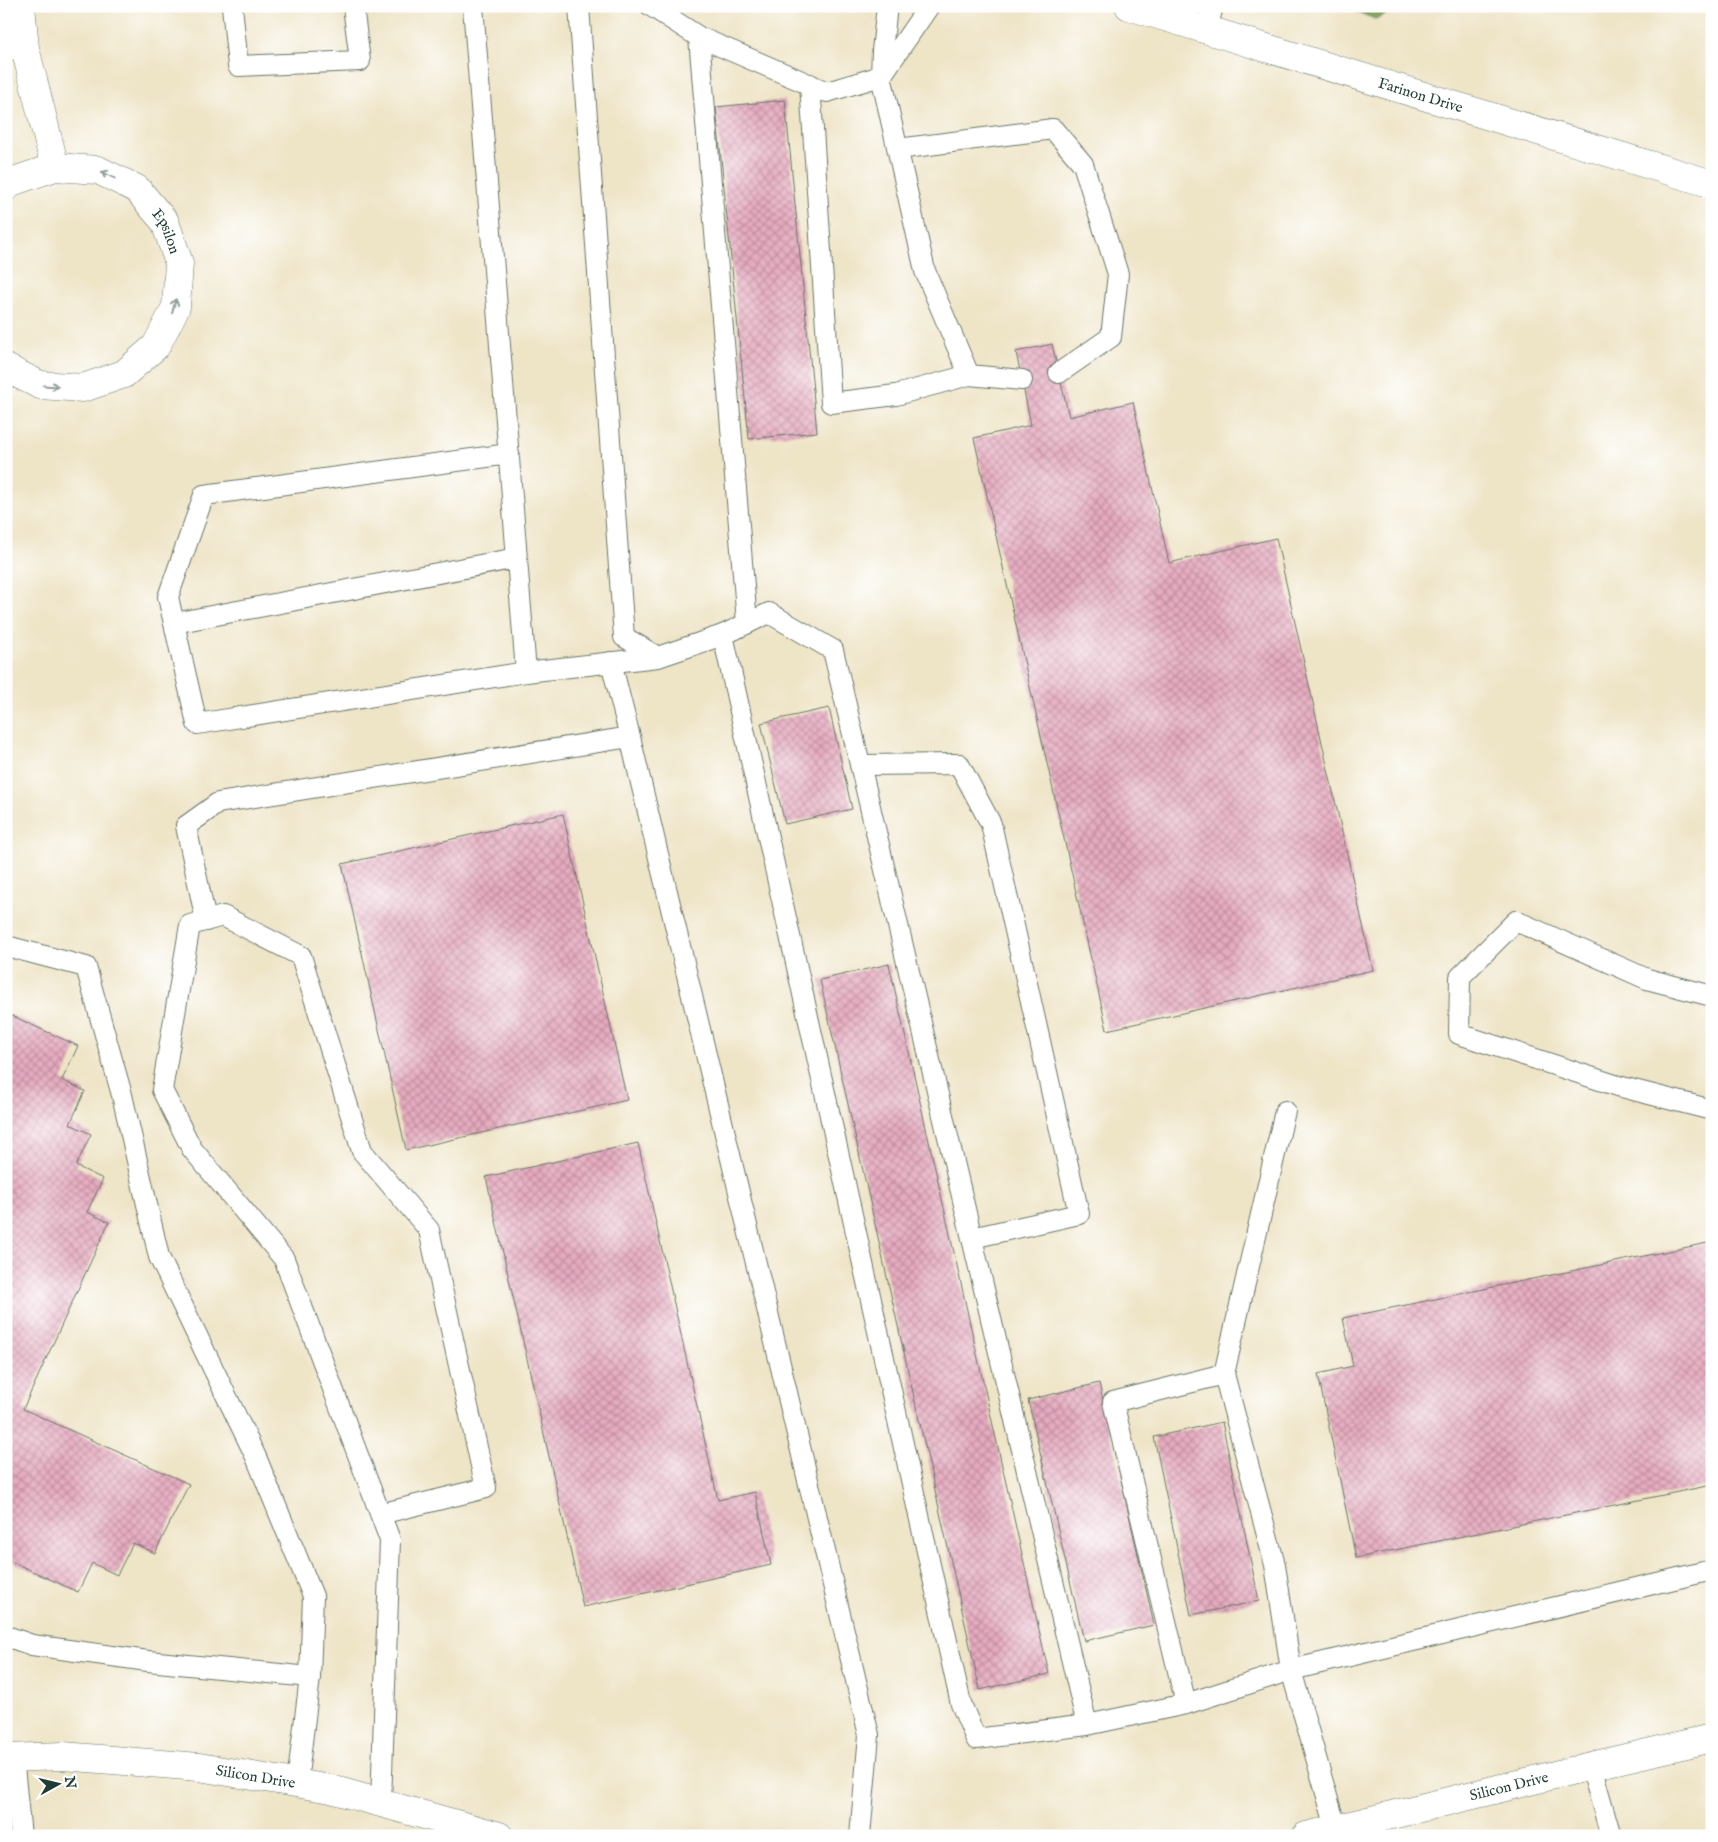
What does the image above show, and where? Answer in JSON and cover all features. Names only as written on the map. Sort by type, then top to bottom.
[{"type":"street","points":[[21,6],[16,49],[55,167]]},
{"type":"street","name":"Farinon Drive","points":[[1129,6],[1210,18],[1712,184]]},
{"type":"street","name":"Epsilon","points":[[6,187],[14,181],[55,167],[98,170],[137,189],[165,222],[179,263],[176,307],[156,346],[124,374],[83,388],[40,385],[6,368]]},
{"type":"street","name":"Silicon Drive","points":[[1306,1836],[1712,1738]]},
{"type":"street","name":"Silicon Drive","points":[[9,1758],[63,1756],[199,1767],[331,1789],[499,1836]]},
{"type":"lane","points":[[232,6],[238,66],[360,62],[353,6]]},
{"type":"lane","points":[[473,6],[526,672]]},
{"type":"lane","points":[[579,6],[624,637],[658,657]]},
{"type":"lane","points":[[651,6],[699,37],[827,92],[881,76],[929,6]]},
{"type":"lane","points":[[887,6],[881,76],[925,271],[970,375]]},
{"type":"lane","points":[[699,37],[748,623]]},
{"type":"lane","points":[[810,84],[832,403],[896,395],[970,375],[1022,380]]},
{"type":"lane","points":[[898,149],[1053,129],[1083,164],[1118,274],[1111,338],[1059,374]]},
{"type":"lane","points":[[509,454],[204,495],[168,598],[197,724],[526,672],[658,657],[723,635],[769,613],[833,650],[1087,1725]]},
{"type":"lane","points":[[174,623],[517,558]]},
{"type":"lane","points":[[723,635],[961,1704],[976,1739],[1087,1725],[1186,1704],[1291,1670],[1712,1570]]},
{"type":"lane","points":[[611,662],[869,1735],[860,1836]]},
{"type":"lane","points":[[206,921],[186,826],[218,803],[630,737]]},
{"type":"lane","points":[[860,765],[959,764],[991,824],[1079,1214],[972,1238]]},
{"type":"lane","points":[[380,1514],[486,1488],[429,1230],[362,1150],[301,956],[222,916],[190,925],[162,1090],[192,1149],[284,1259],[380,1514],[390,1540],[382,1803]]},
{"type":"lane","points":[[1712,996],[1647,979],[1516,921],[1460,977],[1459,1034],[1618,1086],[1712,1110]]},
{"type":"lane","points":[[6,946],[86,966],[122,1095],[159,1257],[256,1457],[313,1596],[310,1677],[297,1783]]},
{"type":"lane","points":[[1285,1111],[1224,1374],[1274,1565],[1291,1670],[1336,1828]]},
{"type":"lane","points":[[1186,1704],[1113,1402],[1224,1374]]},
{"type":"lane","points":[[6,1636],[32,1645],[148,1662],[310,1677]]},
{"type":"lane","points":[[9,1758],[21,1836]]},
{"type":"lane","points":[[1590,1766],[1611,1836]]},
{"type":"green space","points":[[1342,6],[1404,6],[1375,19]]},
{"type":"building","points":[[785,100],[817,432],[749,439],[716,107]]},
{"type":"building","points":[[1052,344],[1069,417],[1133,402],[1169,563],[1276,538],[1373,970],[1107,1030],[974,438],[1031,425],[1016,352]]},
{"type":"building","points":[[829,708],[852,809],[785,824],[761,723]]},
{"type":"building","points":[[563,814],[627,1100],[406,1150],[342,864]]},
{"type":"building","points":[[889,964],[1049,1674],[980,1690],[820,980]]},
{"type":"building","points":[[6,1013],[78,1046],[62,1080],[85,1091],[70,1124],[91,1134],[76,1166],[103,1179],[87,1212],[109,1222],[23,1409],[189,1484],[155,1553],[133,1543],[117,1575],[92,1563],[78,1592],[6,1559]]},
{"type":"building","points":[[638,1143],[718,1500],[755,1492],[771,1565],[583,1607],[486,1177]]},
{"type":"building","points":[[1712,1242],[1712,1485],[1356,1558],[1318,1374],[1353,1366],[1343,1318]]},
{"type":"building","points":[[1099,1383],[1154,1625],[1084,1641],[1028,1400]]},
{"type":"building","points":[[1222,1422],[1259,1601],[1191,1615],[1154,1437]]}]
